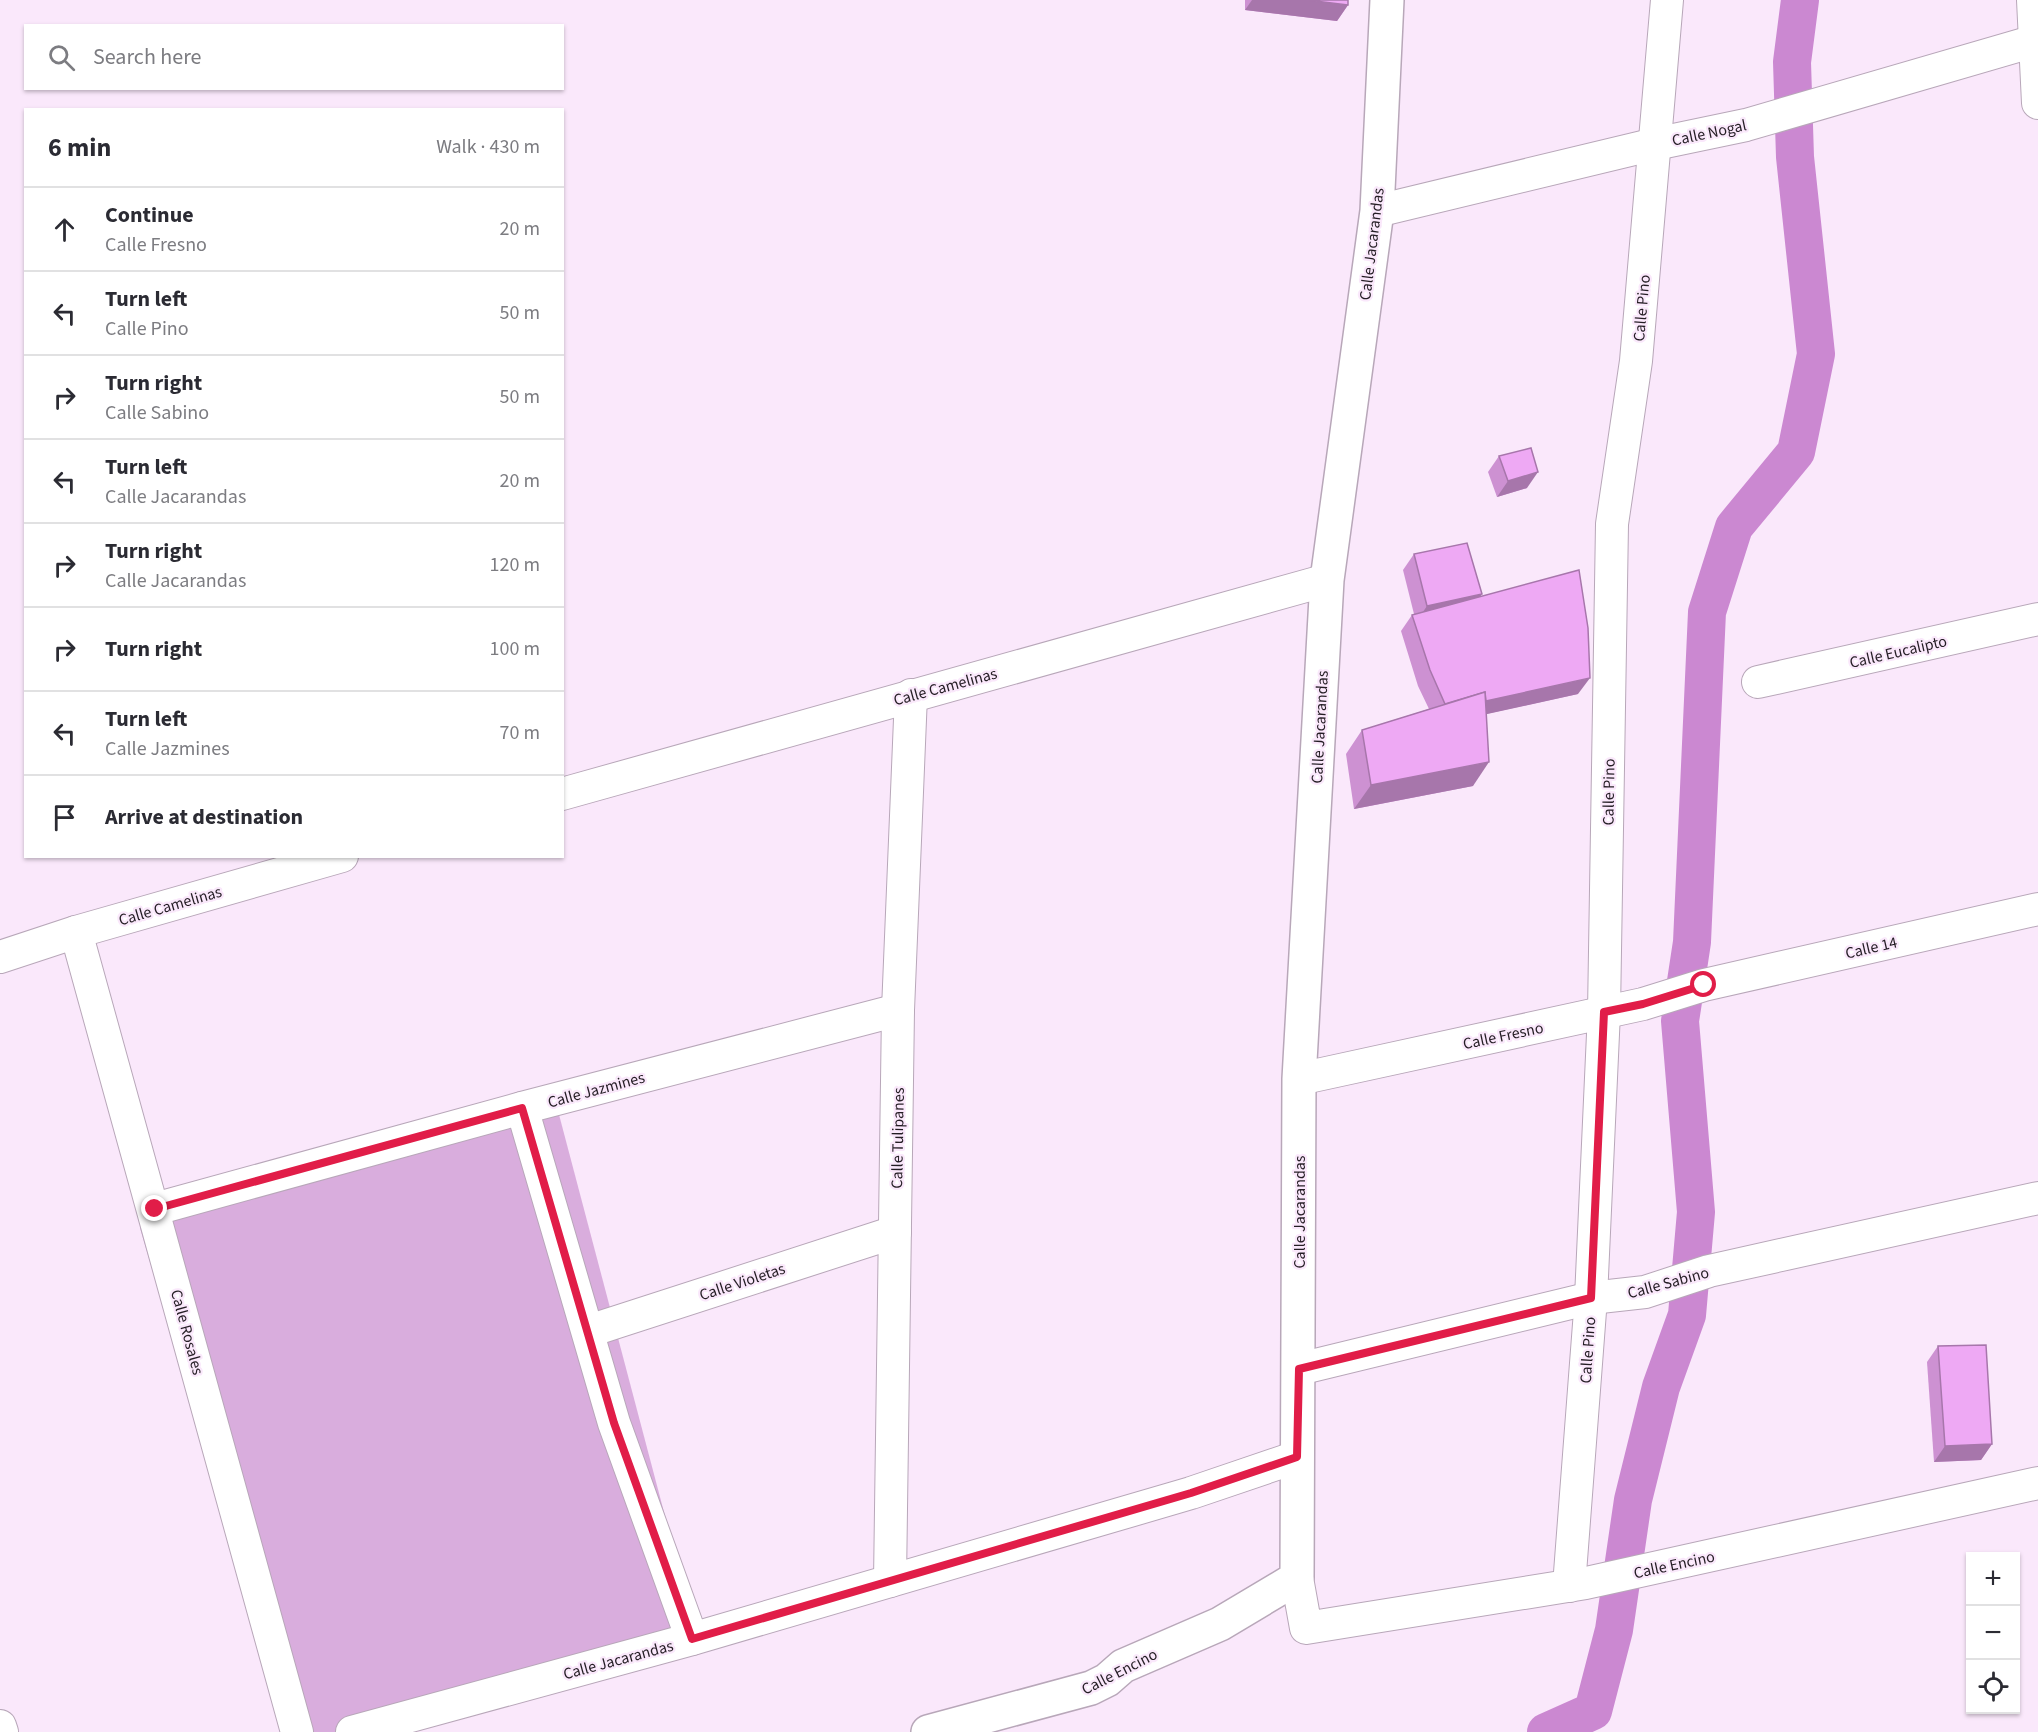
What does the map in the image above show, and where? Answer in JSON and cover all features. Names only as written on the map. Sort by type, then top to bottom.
[{"type":"street","name":"Calle Jacarandas","points":[[1306,1628],[1297,1578],[1299,1078],[1327,580],[1377,211],[1387,0]]},
{"type":"street","name":"Calle Pino","points":[[1577,1585],[1604,1012],[1612,524],[1636,361],[1667,0]]},
{"type":"street","points":[[2032,0],[2038,103]]},
{"type":"street","name":"Calle Nogal","points":[[1377,211],[1655,144],[1746,125],[2036,40]]},
{"type":"street","name":"Calle Camelinas","points":[[564,793],[1327,580]]},
{"type":"street","name":"Calle Eucalipto","points":[[1758,682],[2038,619]]},
{"type":"street","name":"Calle Tulipanes","points":[[890,1581],[898,1010],[911,695]]},
{"type":"street","name":"Calle Camelinas","points":[[0,957],[76,932],[335,858]]},
{"type":"street","name":"Calle 14","points":[[1704,985],[2038,909]]},
{"type":"street","name":"Calle Rosales","points":[[76,932],[155,1209],[297,1732]]},
{"type":"street","name":"Calle Fresno","points":[[1299,1078],[1643,1004],[1704,985]]},
{"type":"street","name":"Calle Jazmines","points":[[155,1209],[522,1108],[898,1010]]},
{"type":"street","points":[[522,1108],[589,1330],[614,1423],[692,1639]]},
{"type":"street","name":"Calle Sabino","points":[[1299,1369],[1591,1298],[1645,1292],[1709,1271],[2038,1198]]},
{"type":"street","name":"Calle Violetas","points":[[589,1330],[895,1232]]},
{"type":"street","name":"Calle Jacarandas","points":[[352,1732],[692,1639],[1191,1493],[1297,1457]]},
{"type":"street","name":"Calle Encino","points":[[1306,1628],[1577,1585],[2038,1483]]},
{"type":"street","name":"Calle Encino","points":[[928,1732],[1091,1688],[1107,1680],[1123,1666],[1220,1624],[1297,1578]]},
{"type":"street","points":[[0,1726],[2,1732]]},
{"type":"shaded area","points":[[557,1107],[697,1637],[369,1732],[288,1732],[140,1228]]},
{"type":"building","points":[[1307,0],[1348,0],[1348,5]]},
{"type":"building","points":[[1531,448],[1538,472],[1508,481],[1499,456]]},
{"type":"building","points":[[1467,543],[1482,594],[1427,606],[1414,554]]},
{"type":"building","points":[[1579,570],[1588,628],[1590,678],[1486,701],[1485,692],[1445,704],[1430,670],[1412,615]]},
{"type":"building","points":[[1485,692],[1489,762],[1371,785],[1362,730]]},
{"type":"building","points":[[1986,1345],[1992,1444],[1945,1446],[1938,1346]]},
{"type":"waterway","points":[[1546,1732],[1593,1711],[1614,1630],[1633,1500],[1661,1387],[1687,1315],[1696,1212],[1680,1021],[1692,942],[1707,612],[1734,527],[1796,452],[1816,354],[1795,157],[1792,62],[1800,0]]},
{"type":"route","points":[[155,1209],[522,1108],[589,1330],[614,1423],[692,1639],[1191,1493],[1297,1457],[1299,1369],[1591,1298],[1604,1012],[1643,1004],[1704,985]]}]
